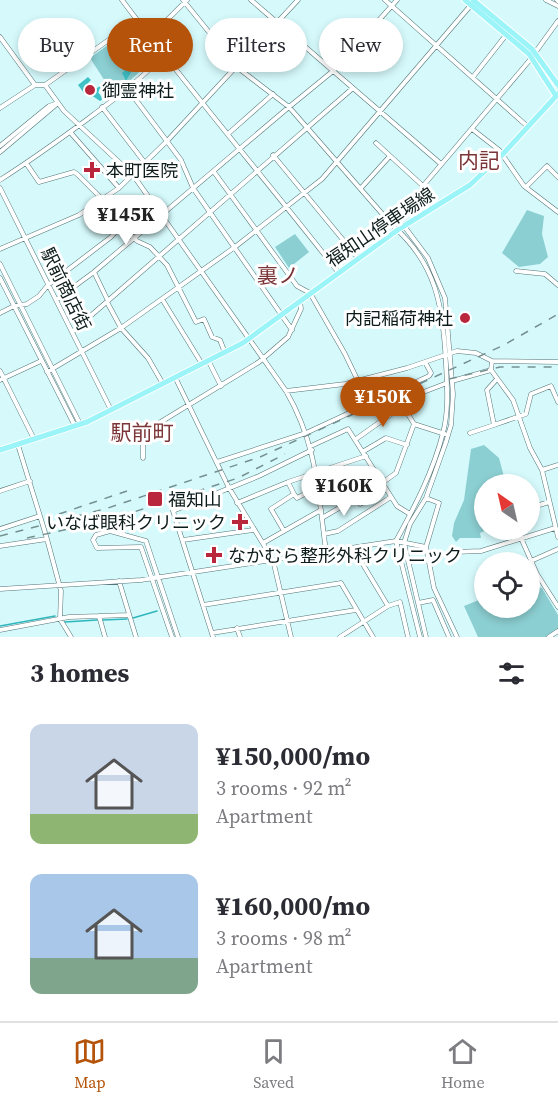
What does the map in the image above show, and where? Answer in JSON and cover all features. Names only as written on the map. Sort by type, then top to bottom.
[{"type":"main road","points":[[465,0],[473,2],[533,55],[558,85]]},
{"type":"main road","points":[[473,2],[533,55],[557,97]]},
{"type":"main road","name":"福知山停車場線","points":[[0,450],[78,426],[206,364],[249,339],[338,272],[470,184],[502,155],[527,126],[557,97]]},
{"type":"street","points":[[122,0],[134,18]]},
{"type":"street","points":[[251,0],[271,18]]},
{"type":"street","points":[[282,18],[298,0]]},
{"type":"street","points":[[385,0],[527,126]]},
{"type":"street","points":[[381,18],[397,0]]},
{"type":"street","points":[[546,0],[558,6],[558,0]]},
{"type":"street","points":[[168,18],[185,1],[205,26]]},
{"type":"street","points":[[47,372],[121,328],[235,247],[322,179],[473,2]]},
{"type":"street","points":[[419,217],[414,206],[423,186],[533,55],[558,21]]},
{"type":"street","points":[[473,78],[507,34]]},
{"type":"street","points":[[0,37],[35,85]]},
{"type":"street","points":[[0,108],[35,85],[45,85],[107,41]]},
{"type":"street","points":[[307,49],[319,59]]},
{"type":"street","points":[[0,180],[70,132],[146,72]]},
{"type":"street","points":[[177,72],[258,169],[338,272]]},
{"type":"street","points":[[0,249],[79,215],[102,201],[133,175],[232,72]]},
{"type":"street","points":[[245,72],[289,107],[394,227],[402,228],[434,283],[442,312],[448,353],[449,382],[445,435],[426,498],[410,524],[404,543],[426,637]]},
{"type":"street","points":[[56,300],[134,239],[332,72]]},
{"type":"street","points":[[334,72],[441,164]]},
{"type":"street","points":[[45,85],[78,124],[133,175],[286,391],[312,448],[326,551]]},
{"type":"street","points":[[127,88],[168,140],[181,160],[193,188],[292,330]]},
{"type":"street","points":[[72,332],[273,155],[353,88]]},
{"type":"street","points":[[229,133],[273,94]]},
{"type":"street","points":[[0,146],[49,106],[58,103]]},
{"type":"street","points":[[0,152],[58,103]]},
{"type":"street","points":[[102,107],[145,163]]},
{"type":"street","points":[[472,129],[499,150],[526,187],[558,212]]},
{"type":"street","points":[[70,132],[119,188]]},
{"type":"street","points":[[376,143],[423,186]]},
{"type":"street","points":[[273,155],[358,258]]},
{"type":"street","points":[[361,188],[390,156]]},
{"type":"street","points":[[27,163],[39,182],[74,172],[118,217],[121,226],[134,239],[150,247],[159,255],[179,286],[196,322],[204,319],[212,337],[220,340],[225,353]]},
{"type":"street","points":[[526,187],[547,166],[558,177]]},
{"type":"street","points":[[214,172],[297,286],[310,293],[369,404]]},
{"type":"street","name":"駅前商店街","points":[[0,188],[111,411]]},
{"type":"street","points":[[0,313],[14,306],[21,306],[39,296],[48,285],[87,258],[135,210],[150,199]]},
{"type":"street","points":[[0,264],[53,369],[78,426]]},
{"type":"street","points":[[516,271],[546,274],[558,285]]},
{"type":"street","points":[[94,272],[121,328],[148,358],[164,384]]},
{"type":"street","points":[[0,278],[41,361],[78,426]]},
{"type":"street","points":[[162,299],[220,386]]},
{"type":"street","points":[[143,458],[142,434],[263,359],[282,343],[292,330],[302,309],[300,301]]},
{"type":"street","points":[[286,391],[358,380],[425,362],[448,353],[476,353],[492,361],[558,363]]},
{"type":"street","points":[[2,379],[41,361]]},
{"type":"street","points":[[492,361],[491,370],[513,400],[530,448],[542,470],[558,537]]},
{"type":"street","points":[[218,462],[306,433],[429,376],[431,373],[425,362]]},
{"type":"street","points":[[356,439],[421,393],[491,370]]},
{"type":"street","points":[[0,371],[2,379],[35,440]]},
{"type":"street","points":[[176,379],[218,462],[228,488],[273,560],[291,637]]},
{"type":"street","points":[[494,425],[487,390],[497,379]]},
{"type":"street","points":[[470,433],[526,414],[531,394],[551,386],[558,402]]},
{"type":"street","points":[[403,406],[414,424],[445,435]]},
{"type":"street","points":[[382,483],[396,473],[414,424]]},
{"type":"street","points":[[357,610],[237,628],[213,635],[175,509],[228,488],[348,429],[397,506],[410,514]]},
{"type":"street","points":[[420,637],[396,541],[424,489],[445,435]]},
{"type":"street","points":[[237,503],[365,454],[386,438],[407,445]]},
{"type":"street","points":[[18,445],[60,585],[60,619],[71,637]]},
{"type":"street","points":[[542,470],[558,465]]},
{"type":"street","points":[[320,504],[375,471]]},
{"type":"street","points":[[0,491],[30,481]]},
{"type":"street","points":[[288,482],[297,498],[318,487]]},
{"type":"street","points":[[349,486],[360,504],[386,489]]},
{"type":"street","points":[[284,531],[270,509],[294,494]]},
{"type":"street","points":[[324,534],[338,531],[391,497]]},
{"type":"street","points":[[321,518],[356,498]]},
{"type":"street","points":[[426,498],[439,503],[426,547],[434,588],[457,637]]},
{"type":"street","points":[[540,505],[549,502]]},
{"type":"street","points":[[263,543],[321,510]]},
{"type":"street","points":[[0,529],[40,516]]},
{"type":"street","points":[[540,532],[555,528]]},
{"type":"street","points":[[183,540],[254,530]]},
{"type":"street","points":[[172,637],[141,548],[97,548],[94,538],[110,531],[144,540],[148,545],[178,637]]},
{"type":"street","points":[[0,546],[47,539]]},
{"type":"street","points":[[455,552],[481,551],[515,540]]},
{"type":"street","points":[[0,590],[153,578],[396,541],[426,547]]},
{"type":"street","points":[[353,548],[388,606]]},
{"type":"street","points":[[540,557],[558,549]]},
{"type":"street","points":[[540,576],[558,607]]},
{"type":"street","points":[[119,581],[136,637]]},
{"type":"street","points":[[203,605],[341,583],[373,637]]},
{"type":"street","points":[[417,603],[433,600],[449,637]]},
{"type":"street","points":[[340,637],[388,606],[400,602],[408,637]]},
{"type":"street","points":[[3,637],[0,631],[60,619],[129,615]]},
{"type":"street","points":[[99,616],[105,637]]},
{"type":"street","points":[[237,628],[240,637]]},
{"type":"street","points":[[549,637],[558,631]]},
{"type":"shaded area","points":[[107,46],[107,72],[139,72],[114,95],[95,66],[95,54]]},
{"type":"shaded area","points":[[123,72],[131,72],[126,81]]},
{"type":"shaded area","points":[[88,77],[91,80],[88,83],[94,90],[103,84],[105,86],[98,92],[103,99],[100,101],[84,93],[78,85]]},
{"type":"shaded area","points":[[527,210],[544,216],[542,234],[548,257],[540,264],[519,267],[502,253]]},
{"type":"shaded area","points":[[295,234],[309,252],[289,268],[275,247]]},
{"type":"shaded area","points":[[484,445],[499,458],[503,474],[474,474],[474,538],[460,538],[456,542],[452,536],[454,523],[464,500],[471,449]]},
{"type":"shaded area","points":[[540,588],[542,588],[558,615],[558,629],[546,637],[478,637],[464,606],[474,602],[474,618],[540,618]]},
{"type":"waterway","points":[[133,618],[157,611]]},
{"type":"waterway","points":[[0,626],[55,616]]},
{"type":"waterway","points":[[103,620],[127,619]]},
{"type":"waterway","points":[[65,622],[97,620]]},
{"type":"railway","points":[[0,536],[108,508],[260,457],[504,345],[558,314]]},
{"type":"railway","points":[[449,379],[500,367],[558,367]]},
{"type":"railway","points":[[27,538],[106,521],[238,478],[285,454]]},
{"type":"railway","points":[[59,514],[127,491]]},
{"type":"place","name":"御霊神社","points":[[90,90]]},
{"type":"place","name":"本町医院","points":[[92,170]]},
{"type":"place","name":"内記稲荷神社","points":[[465,318]]},
{"type":"place","name":"福知山","points":[[155,499]]},
{"type":"place","name":"いなば眼科クリニック","points":[[240,522]]},
{"type":"place","name":"なかむら整形外科クリニック","points":[[214,555]]},
{"type":"district","name":"内記","points":[[479,160]]},
{"type":"district","name":"裏ノ","points":[[278,275]]},
{"type":"district","name":"駅前町","points":[[142,432]]}]
